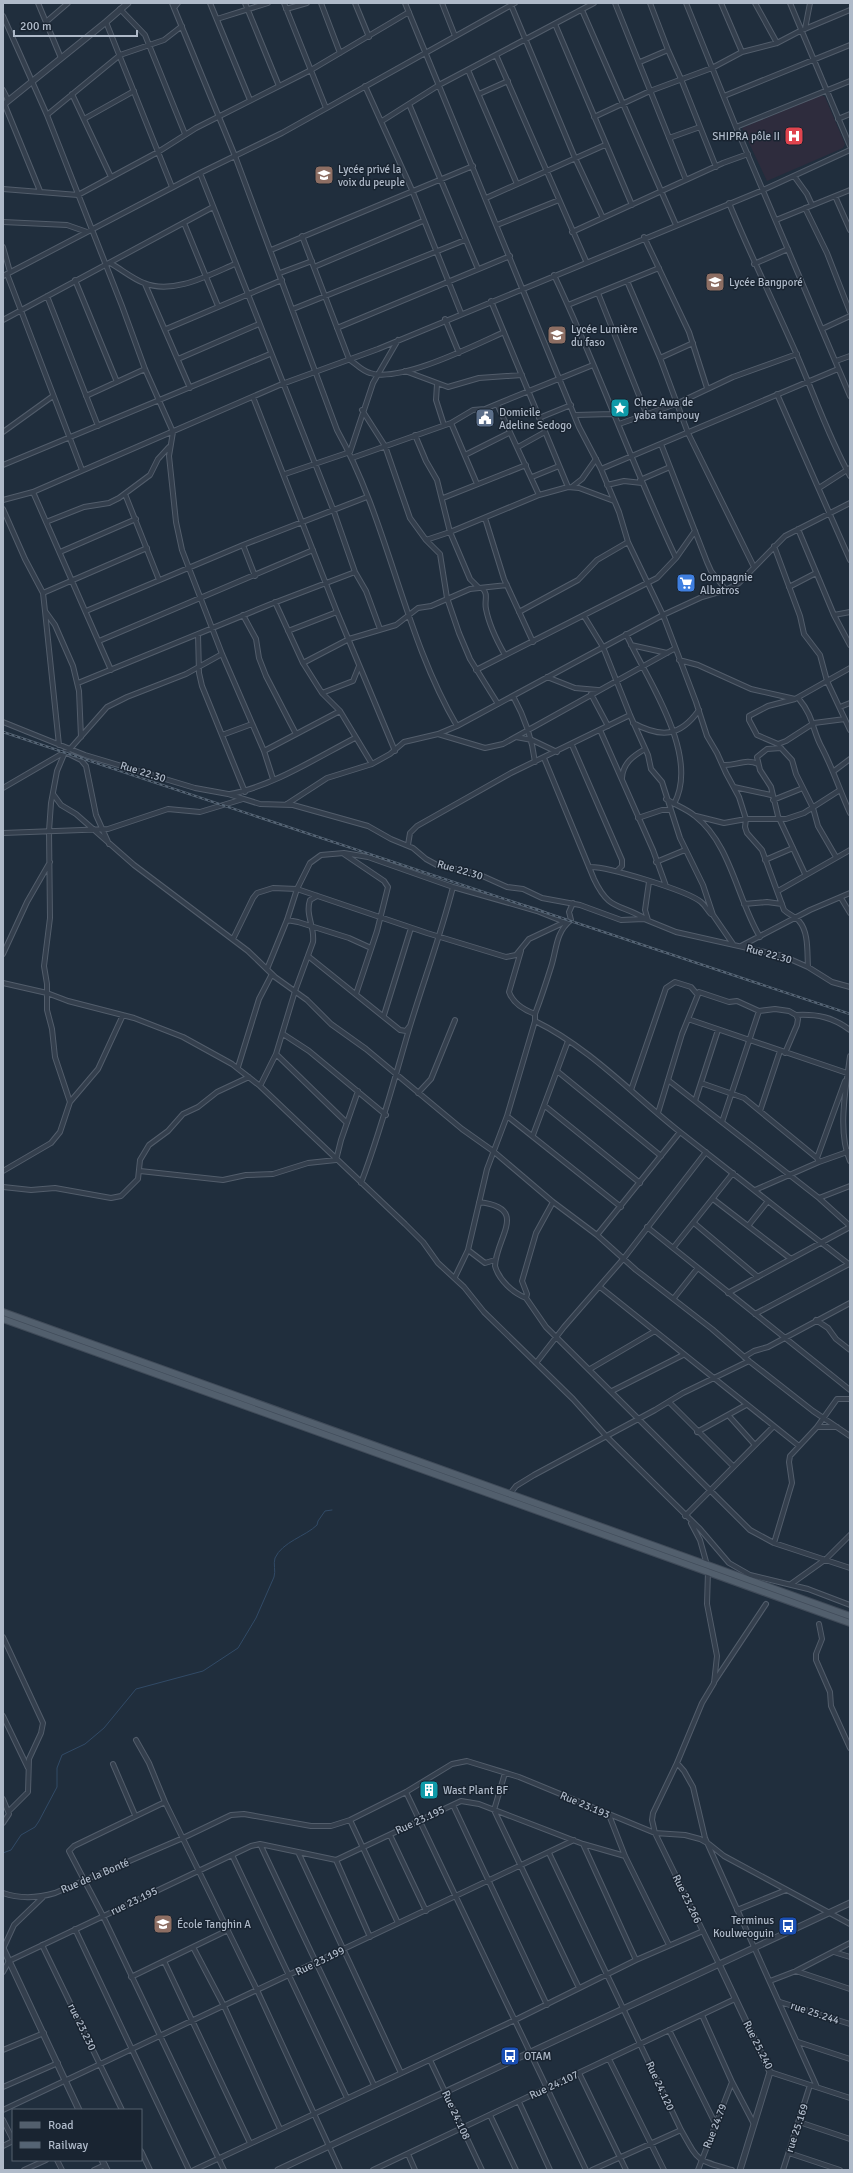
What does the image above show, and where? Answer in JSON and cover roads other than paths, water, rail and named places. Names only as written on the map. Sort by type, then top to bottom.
[{"type":"main road","points":[[3,1312],[509,1495],[850,1616]]},
{"type":"main road","points":[[3,1319],[850,1623]]},
{"type":"street","points":[[38,3],[61,58]]},
{"type":"street","points":[[46,22],[68,3]]},
{"type":"street","points":[[5,103],[128,3]]},
{"type":"street","points":[[178,3],[173,5],[235,156],[317,371],[337,430],[350,452],[395,569],[410,616],[437,690],[457,726]]},
{"type":"street","points":[[210,3],[250,100]]},
{"type":"street","points":[[245,3],[278,86]]},
{"type":"street","points":[[217,19],[268,3]]},
{"type":"street","points":[[284,3],[326,108]]},
{"type":"street","points":[[286,9],[307,3]]},
{"type":"street","points":[[321,3],[340,53]]},
{"type":"street","points":[[355,3],[369,37]]},
{"type":"street","points":[[405,3],[575,415],[608,485],[628,542],[663,615],[674,649],[699,710],[707,736],[734,787],[746,819],[745,826],[747,833],[762,850],[782,904],[788,914],[803,927],[808,967]]},
{"type":"street","points":[[442,3],[455,36]]},
{"type":"street","points":[[7,274],[326,108],[426,54],[515,3]]},
{"type":"street","points":[[382,122],[439,85],[594,3]]},
{"type":"street","points":[[615,3],[640,62],[650,91],[686,180]]},
{"type":"street","points":[[650,3],[716,167]]},
{"type":"street","points":[[686,3],[736,127],[850,396]]},
{"type":"street","points":[[721,3],[742,52]]},
{"type":"street","points":[[756,3],[776,43]]},
{"type":"street","points":[[790,3],[800,31],[850,146]]},
{"type":"street","points":[[805,29],[810,3]]},
{"type":"street","points":[[510,6],[526,39],[575,158],[603,218]]},
{"type":"street","points":[[120,9],[142,31],[150,46],[185,134]]},
{"type":"street","points":[[582,10],[624,103],[676,225]]},
{"type":"street","points":[[594,117],[650,91],[712,68],[742,52],[776,43],[850,10]]},
{"type":"street","points":[[3,189],[78,195],[158,152],[185,134],[311,70],[409,12]]},
{"type":"street","points":[[3,16],[5,27],[47,115],[92,230],[108,264],[145,369],[173,432],[169,447],[176,522],[182,550],[222,654],[264,751],[273,780]]},
{"type":"street","points":[[106,22],[172,187]]},
{"type":"street","points":[[555,24],[605,145],[632,205]]},
{"type":"street","points":[[47,115],[120,55],[150,46],[169,38],[182,26]]},
{"type":"street","points":[[724,96],[850,45]]},
{"type":"street","points":[[640,62],[668,50]]},
{"type":"street","points":[[496,55],[558,200],[586,261]]},
{"type":"street","points":[[468,70],[517,184]]},
{"type":"street","points":[[736,127],[827,91],[850,80]]},
{"type":"street","points":[[479,94],[508,81]]},
{"type":"street","points":[[366,86],[412,190],[423,221],[461,313]]},
{"type":"street","points":[[3,90],[5,103],[40,192]]},
{"type":"street","points":[[84,119],[134,92]]},
{"type":"street","points":[[72,94],[111,177]]},
{"type":"street","points":[[409,104],[478,269]]},
{"type":"street","points":[[838,119],[850,114]]},
{"type":"street","points":[[669,138],[700,127]]},
{"type":"street","points":[[486,198],[605,145]]},
{"type":"street","points":[[3,500],[32,492],[282,384],[398,340],[445,319],[644,237],[763,190],[850,150]]},
{"type":"street","points":[[572,232],[686,180],[748,154]]},
{"type":"street","points":[[271,250],[472,166]]},
{"type":"street","points":[[200,173],[270,354],[333,509],[356,572],[366,591],[380,629]]},
{"type":"street","points":[[794,176],[807,194],[812,205]]},
{"type":"street","points":[[776,220],[850,190]]},
{"type":"street","points":[[835,196],[850,230]]},
{"type":"street","points":[[497,225],[558,200]]},
{"type":"street","points":[[729,203],[754,264],[797,354],[850,476]]},
{"type":"street","points":[[3,320],[213,207]]},
{"type":"street","points":[[806,208],[827,253],[850,312]]},
{"type":"street","points":[[314,267],[423,221]]},
{"type":"street","points":[[3,222],[67,225],[87,232]]},
{"type":"street","points":[[184,223],[218,306]]},
{"type":"street","points":[[302,236],[349,359],[364,371],[377,374],[404,371],[426,366],[459,353],[504,332]]},
{"type":"street","points":[[644,237],[693,343],[707,388]]},
{"type":"street","points":[[293,309],[436,253],[465,240]]},
{"type":"street","points":[[3,248],[7,274],[82,470]]},
{"type":"street","points":[[754,264],[788,249]]},
{"type":"street","points":[[338,328],[510,256]]},
{"type":"street","points":[[280,273],[312,261]]},
{"type":"street","points":[[108,264],[145,284],[172,287],[206,276],[235,264]]},
{"type":"street","points":[[568,305],[659,268]]},
{"type":"street","points":[[554,275],[613,414],[619,424],[641,481],[676,558]]},
{"type":"street","points":[[75,280],[117,382]]},
{"type":"street","points":[[166,329],[282,280]]},
{"type":"street","points":[[627,281],[660,358],[688,433],[754,567]]},
{"type":"street","points":[[145,284],[166,329],[190,388]]},
{"type":"street","points":[[598,293],[646,413]]},
{"type":"street","points":[[47,296],[98,426]]},
{"type":"street","points":[[491,301],[568,487]]},
{"type":"street","points":[[822,329],[850,316]]},
{"type":"street","points":[[445,319],[459,353]]},
{"type":"street","points":[[178,358],[259,324]]},
{"type":"street","points":[[350,452],[362,410],[377,374],[398,340]]},
{"type":"street","points":[[660,358],[693,343]]},
{"type":"street","points":[[3,465],[270,354]]},
{"type":"street","points":[[619,424],[646,413],[676,404],[707,388],[797,354]]},
{"type":"street","points":[[836,361],[850,356]]},
{"type":"street","points":[[352,458],[451,423],[473,410],[485,409],[593,365]]},
{"type":"street","points":[[86,396],[145,369]]},
{"type":"street","points":[[601,469],[838,369]]},
{"type":"street","points":[[404,371],[448,387],[478,378],[522,376]]},
{"type":"street","points":[[437,384],[436,400],[444,425]]},
{"type":"street","points":[[776,394],[830,512],[850,560]]},
{"type":"street","points":[[3,432],[53,396]]},
{"type":"street","points":[[253,397],[285,474],[337,612],[395,750]]},
{"type":"street","points":[[497,404],[509,433],[518,447],[539,495]]},
{"type":"street","points":[[539,418],[571,405]]},
{"type":"street","points":[[362,410],[385,446],[410,518],[426,540],[440,554],[447,598],[470,659],[498,704]]},
{"type":"street","points":[[575,415],[613,414]]},
{"type":"street","points":[[451,423],[477,484]]},
{"type":"street","points":[[518,447],[545,432]]},
{"type":"street","points":[[465,455],[509,433]]},
{"type":"street","points":[[415,435],[426,461],[437,480],[443,498],[450,532],[470,579],[486,593],[485,606],[504,656]]},
{"type":"street","points":[[661,444],[711,571],[726,590]]},
{"type":"street","points":[[46,522],[84,507],[109,503],[125,494],[150,475],[158,459],[169,447]]},
{"type":"street","points":[[285,474],[350,452]]},
{"type":"street","points":[[426,540],[450,532],[539,495],[573,486],[582,479],[596,459]]},
{"type":"street","points":[[443,498],[526,465]]},
{"type":"street","points":[[532,478],[559,466]]},
{"type":"street","points":[[608,485],[624,481],[641,481],[670,467]]},
{"type":"street","points":[[819,488],[848,469]]},
{"type":"street","points":[[573,486],[614,501]]},
{"type":"street","points":[[32,492],[60,552],[111,670]]},
{"type":"street","points":[[125,494],[160,580]]},
{"type":"street","points":[[86,611],[302,521],[367,497]]},
{"type":"street","points":[[286,804],[327,778],[372,764],[409,740],[438,734],[457,726],[663,615],[702,598],[726,590],[739,583],[774,546],[798,529],[850,503]]},
{"type":"street","points":[[3,509],[25,559],[43,593],[58,745]]},
{"type":"street","points":[[485,518],[507,585],[533,642]]},
{"type":"street","points":[[60,552],[136,519]]},
{"type":"street","points":[[798,529],[834,615],[850,645]]},
{"type":"street","points":[[476,670],[584,616],[661,575],[676,558],[695,531]]},
{"type":"street","points":[[519,612],[578,580],[597,560],[628,542]]},
{"type":"street","points":[[243,545],[255,576]]},
{"type":"street","points":[[774,546],[789,586],[804,634],[820,655],[827,680],[850,730]]},
{"type":"street","points":[[43,593],[147,548]]},
{"type":"street","points":[[99,641],[255,576],[313,550]]},
{"type":"street","points":[[78,683],[275,602],[356,572]]},
{"type":"street","points":[[789,586],[816,573]]},
{"type":"street","points":[[303,663],[349,639],[396,625],[410,616],[418,608],[431,606],[467,590],[507,585]]},
{"type":"street","points":[[275,602],[303,663],[322,692],[340,711],[372,764]]},
{"type":"street","points":[[44,611],[62,639],[78,683],[81,738]]},
{"type":"street","points":[[288,631],[337,612]]},
{"type":"street","points":[[834,615],[850,612]]},
{"type":"street","points":[[243,615],[256,639],[259,658],[266,676],[296,734]]},
{"type":"street","points":[[584,616],[603,646],[616,682],[649,757],[651,769],[662,782],[666,799],[685,850],[703,885],[712,915]]},
{"type":"street","points":[[198,634],[199,667],[202,686],[245,792]]},
{"type":"street","points":[[626,634],[673,732],[680,761],[680,782],[674,804]]},
{"type":"street","points":[[631,645],[667,653]]},
{"type":"street","points":[[438,734],[485,748],[498,746],[674,649]]},
{"type":"street","points":[[3,788],[70,749],[107,707],[199,667],[222,654]]},
{"type":"street","points":[[679,660],[698,665],[751,689],[797,699],[806,707],[814,723],[821,747],[834,771],[850,813]]},
{"type":"street","points":[[322,692],[353,681],[359,666]]},
{"type":"street","points":[[836,857],[821,832],[813,808],[792,760],[778,744],[757,735],[749,720],[749,716],[768,706],[797,699],[827,680],[850,668]]},
{"type":"street","points":[[547,677],[575,688],[599,690]]},
{"type":"street","points":[[592,694],[608,726]]},
{"type":"street","points":[[513,696],[529,730],[535,762]]},
{"type":"street","points":[[840,707],[850,703]]},
{"type":"street","points":[[633,722],[652,731],[673,732],[690,722],[699,710]]},
{"type":"street","points":[[264,751],[340,711]]},
{"type":"street","points":[[408,845],[410,833],[417,826],[535,762],[630,715]]},
{"type":"street","points":[[778,744],[786,741],[814,723],[845,719]]},
{"type":"street","name":"Rue 22.30","points":[[3,722],[58,745],[195,788],[228,794],[260,804],[286,804],[368,826],[391,839],[408,845],[437,865],[478,874],[507,887],[523,889],[542,898],[573,903],[621,920],[648,921],[676,932],[783,956],[808,967],[832,982],[850,987]]},
{"type":"street","points":[[222,735],[252,724]]},
{"type":"street","points":[[600,730],[666,886]]},
{"type":"street","points":[[515,737],[532,740],[557,752]]},
{"type":"street","points":[[228,794],[245,792],[273,780],[355,738]]},
{"type":"street","points":[[572,745],[622,860],[622,866],[617,871]]},
{"type":"street","points":[[781,748],[768,749],[760,753],[757,757],[758,764],[771,787],[771,795],[780,819],[804,874]]},
{"type":"street","points":[[622,780],[623,769],[628,761],[645,749]]},
{"type":"street","points":[[65,752],[57,771],[49,831],[49,930],[44,960],[48,993],[46,1010],[52,1029],[55,1057],[70,1102]]},
{"type":"street","points":[[65,752],[81,760],[86,766],[96,815],[110,844]]},
{"type":"street","points":[[544,758],[597,886],[607,902],[639,915],[648,921]]},
{"type":"street","points":[[834,771],[850,759]]},
{"type":"street","points":[[723,765],[735,765],[749,761],[758,764]]},
{"type":"street","points":[[734,787],[771,795]]},
{"type":"street","points":[[773,800],[803,788]]},
{"type":"street","points":[[694,815],[724,823],[746,819],[792,818],[813,808],[840,790]]},
{"type":"street","points":[[53,794],[61,805],[76,814],[134,865],[233,939],[272,974],[295,991],[331,1024],[370,1053],[418,1093],[493,1151],[553,1202],[597,1235],[636,1270],[674,1298],[749,1362],[850,1436]]},
{"type":"street","points":[[3,833],[85,831],[92,829],[103,830],[168,809],[200,812],[243,799]]},
{"type":"street","points":[[666,799],[694,815],[706,826],[716,840],[733,875],[744,904],[760,936]]},
{"type":"street","points":[[638,818],[662,810],[671,810]]},
{"type":"street","points":[[765,860],[793,848]]},
{"type":"street","points":[[656,862],[685,850]]},
{"type":"street","points":[[778,891],[804,874],[850,850]]},
{"type":"street","points":[[267,968],[287,920],[297,889],[313,859],[321,854],[344,853],[368,857],[453,887],[476,892],[566,922]]},
{"type":"street","points":[[344,853],[387,885],[380,917],[356,994]]},
{"type":"street","points":[[3,954],[27,902],[50,862]]},
{"type":"street","points":[[589,867],[617,871],[666,886],[700,902],[712,915],[733,945]]},
{"type":"street","points":[[648,921],[645,910],[649,882]]},
{"type":"street","points":[[361,1184],[386,1115],[410,1025],[440,937],[453,887]]},
{"type":"street","points":[[233,939],[249,903],[257,893],[273,888],[297,889],[440,937],[506,957],[516,956],[529,940],[571,920],[569,912],[573,903]]},
{"type":"street","points":[[741,946],[828,901],[841,898],[850,893]]},
{"type":"street","points":[[260,1086],[276,1054],[295,991],[308,956],[313,937],[308,915],[309,902],[311,898],[317,895]]},
{"type":"street","points":[[841,898],[850,913]]},
{"type":"street","points":[[744,904],[767,902],[782,904]]},
{"type":"street","points":[[639,915],[645,910]]},
{"type":"street","points":[[287,920],[349,938],[371,948]]},
{"type":"street","points":[[455,1276],[468,1250],[493,1151],[507,1116],[535,1021],[535,1014],[552,966],[557,939],[566,922]]},
{"type":"street","points":[[384,1015],[411,928]]},
{"type":"street","points":[[521,951],[509,992],[511,997],[521,1008],[535,1014]]},
{"type":"street","points":[[308,956],[384,1015],[400,1030],[406,1031],[410,1025]]},
{"type":"street","points":[[238,1067],[260,999],[272,974]]},
{"type":"street","points":[[631,1090],[666,988],[675,982],[691,987],[697,994]]},
{"type":"street","points":[[3,983],[48,993],[68,1002],[123,1015],[183,1037],[238,1067],[260,1086],[361,1184],[405,1224],[438,1263],[455,1276],[481,1309],[574,1399],[607,1437],[687,1518],[700,1529],[729,1563],[750,1575],[791,1584],[850,1605]]},
{"type":"street","points":[[658,1113],[688,1019],[697,994],[701,991],[726,1001],[739,1002],[759,1011],[775,1009],[789,1011],[796,1015],[827,1017],[838,1020],[850,1030]]},
{"type":"street","points":[[722,1122],[759,1011]]},
{"type":"street","points":[[3,1171],[50,1143],[60,1132],[70,1102],[98,1069],[123,1015]]},
{"type":"street","points":[[785,1053],[797,1025],[798,1019],[796,1015]]},
{"type":"street","points":[[688,1019],[749,1041],[849,1073]]},
{"type":"street","points":[[418,1093],[431,1080],[455,1020]]},
{"type":"street","points":[[535,1021],[568,1041],[631,1090],[680,1132],[849,1264],[755,1314]]},
{"type":"street","points":[[695,1101],[718,1030]]},
{"type":"street","points":[[283,1034],[309,1051],[386,1115]]},
{"type":"street","points":[[533,1135],[568,1041]]},
{"type":"street","points":[[760,1110],[780,1051]]},
{"type":"street","points":[[276,1054],[347,1123]]},
{"type":"street","points":[[850,1056],[849,1073],[842,1105],[850,1161]]},
{"type":"street","points":[[557,1071],[661,1156]]},
{"type":"street","points":[[818,1160],[849,1073]]},
{"type":"street","points":[[3,1187],[31,1190],[55,1188],[111,1198],[121,1196],[138,1179],[140,1160],[146,1148],[168,1131],[183,1114],[198,1107],[217,1092],[249,1077]]},
{"type":"street","points":[[668,1080],[819,1198],[850,1227],[728,1293]]},
{"type":"street","points":[[701,1083],[744,1098],[818,1160]]},
{"type":"street","points":[[336,1160],[358,1092]]},
{"type":"street","points":[[545,1106],[640,1183]]},
{"type":"street","points":[[507,1116],[533,1135],[621,1207]]},
{"type":"street","points":[[597,1235],[680,1132]]},
{"type":"street","points":[[536,1363],[556,1337],[624,1258],[706,1152]]},
{"type":"street","points":[[755,1190],[790,1176],[818,1160],[848,1152]]},
{"type":"street","points":[[140,1171],[223,1180],[246,1175],[273,1174],[308,1163],[336,1160]]},
{"type":"street","points":[[673,1248],[732,1173]]},
{"type":"street","points":[[819,1198],[850,1186]]},
{"type":"street","points":[[712,1199],[791,1259]]},
{"type":"street","points":[[748,1226],[768,1201]]},
{"type":"street","points":[[479,1202],[495,1205],[500,1208],[506,1216],[507,1227],[495,1260],[497,1271],[500,1276],[512,1291],[526,1298],[540,1320],[556,1337],[590,1368],[638,1419],[683,1462],[710,1492],[750,1530],[774,1543],[850,1568]]},
{"type":"street","points":[[526,1298],[527,1294],[522,1283],[523,1276],[536,1233],[553,1202]]},
{"type":"street","points":[[694,1223],[758,1277]]},
{"type":"street","points":[[647,1227],[784,1339],[850,1390]]},
{"type":"street","points":[[468,1250],[485,1263],[495,1260]]},
{"type":"street","points":[[674,1298],[697,1269]]},
{"type":"street","points":[[600,1287],[683,1355],[716,1378],[773,1427],[799,1446]]},
{"type":"street","points":[[744,1357],[754,1351],[768,1347],[784,1339],[816,1320],[850,1303]]},
{"type":"street","points":[[816,1320],[828,1328],[836,1339],[850,1350]]},
{"type":"street","points":[[590,1368],[655,1331]]},
{"type":"street","points":[[612,1391],[683,1355]]},
{"type":"street","points":[[509,1495],[516,1486],[669,1402],[749,1362]]},
{"type":"street","points":[[774,1543],[792,1483],[789,1462],[790,1456],[817,1427],[837,1399],[850,1399]]},
{"type":"street","points":[[669,1402],[733,1466]]},
{"type":"street","points":[[698,1432],[729,1416],[746,1405]]},
{"type":"street","points":[[729,1416],[755,1445]]},
{"type":"street","points":[[687,1518],[733,1466],[773,1427]]},
{"type":"street","points":[[817,1427],[837,1427]]},
{"type":"street","points":[[687,1518],[700,1540],[707,1565],[707,1604],[717,1656],[714,1682]]},
{"type":"street","points":[[791,1584],[826,1559],[850,1535]]},
{"type":"street","points":[[655,1833],[652,1820],[653,1813],[678,1763],[692,1725],[714,1682],[766,1604]]},
{"type":"street","points":[[819,1624],[822,1638],[816,1654],[816,1660],[830,1692],[831,1706],[850,1748]]},
{"type":"street","points":[[3,1637],[43,1723],[41,1733],[30,1756],[28,1769],[28,1792],[9,1813],[3,1823]]},
{"type":"street","points":[[3,1716],[28,1769]]},
{"type":"street","points":[[136,1740],[149,1763],[165,1802],[257,1990],[340,2170]]},
{"type":"street","name":"Rue 23.193","points":[[462,1762],[472,1761],[505,1772],[655,1833],[685,1835],[709,1844]]},
{"type":"street","name":"Rue de la Bonté","points":[[3,1893],[18,1896],[43,1896],[85,1880],[237,1814],[321,1827],[350,1820],[406,1792],[444,1768],[462,1762]]},
{"type":"street","points":[[678,1763],[693,1787],[704,1832],[737,1910],[818,2087]]},
{"type":"street","points":[[113,1764],[136,1815]]},
{"type":"street","points":[[505,1772],[494,1810],[579,1988]]},
{"type":"street","points":[[406,1792],[586,2170]]},
{"type":"street","points":[[3,1799],[9,1813]]},
{"type":"street","name":"Rue 23.195","points":[[336,1860],[463,1800],[584,1844],[625,1856]]},
{"type":"street","points":[[165,1802],[136,1815],[70,1849],[70,1854],[103,1916],[224,2170]]},
{"type":"street","points":[[453,1805],[546,2005]]},
{"type":"street","points":[[609,1815],[625,1856],[669,1945]]},
{"type":"street","points":[[350,1820],[398,1923]]},
{"type":"street","name":"Rue 23.266","points":[[655,1833],[718,1964]]},
{"type":"street","points":[[390,1835],[426,1911]]},
{"type":"street","name":"Rue 23.199","points":[[3,2110],[66,2082],[574,1840]]},
{"type":"street","points":[[260,1844],[336,1860],[370,1937]]},
{"type":"street","points":[[260,1844],[374,2085]]},
{"type":"street","name":"rue 23.195","points":[[9,1961],[198,1870],[251,1846],[260,1844]]},
{"type":"street","points":[[584,1844],[636,1960]]},
{"type":"street","points":[[709,1844],[724,1856],[850,1924]]},
{"type":"street","points":[[298,1852],[401,2073]]},
{"type":"street","name":"Rue 24.120","points":[[549,1853],[608,1973],[681,2130],[696,2157],[702,2161]]},
{"type":"street","points":[[232,1855],[347,2098]]},
{"type":"street","points":[[737,1910],[786,1890]]},
{"type":"street","points":[[43,1896],[14,1925],[3,1949],[44,2033],[79,2109]]},
{"type":"street","points":[[278,2170],[850,1903]]},
{"type":"street","points":[[76,1929],[189,2170]]},
{"type":"street","points":[[131,1977],[228,1930]]},
{"type":"street","points":[[194,2170],[515,2020],[608,1973],[703,1931]]},
{"type":"street","points":[[770,1981],[796,1971],[850,1943]]},
{"type":"street","name":"rue 23.230","points":[[42,1945],[122,2109]]},
{"type":"street","points":[[194,1947],[224,2006],[280,2129]]},
{"type":"street","points":[[834,1952],[850,1956]]},
{"type":"street","points":[[3,1972],[9,1961]]},
{"type":"street","points":[[164,1961],[250,2143]]},
{"type":"street","name":"Rue 25.240","points":[[718,1964],[770,2072],[850,2098]]},
{"type":"street","points":[[796,1971],[850,1989]]},
{"type":"street","name":"Rue 24.107","points":[[373,2170],[379,2169],[640,2043],[735,1999]]},
{"type":"street","name":"rue 25.244","points":[[780,2002],[850,2024]]},
{"type":"street","points":[[702,2015],[732,2082],[754,2124]]},
{"type":"street","points":[[669,2030],[715,2123]]},
{"type":"street","points":[[3,2050],[44,2033]]},
{"type":"street","points":[[798,2042],[850,2059]]},
{"type":"street","points":[[609,2059],[664,2170]]},
{"type":"street","name":"Rue 24.108","points":[[430,2060],[482,2170]]},
{"type":"street","points":[[3,2087],[58,2063]]},
{"type":"street","points":[[740,2170],[770,2072]]},
{"type":"street","points":[[579,2073],[626,2170]]},
{"type":"street","name":"Rue 24.79","points":[[698,2170],[732,2082]]},
{"type":"street","name":"rue 25.169","points":[[783,2170],[810,2085]]},
{"type":"street","points":[[519,2102],[550,2170]]},
{"type":"street","points":[[490,2115],[516,2170]]},
{"type":"street","points":[[3,2120],[12,2139]]},
{"type":"street","points":[[799,2122],[850,2139]]},
{"type":"street","points":[[592,2170],[681,2130]]},
{"type":"street","points":[[3,2146],[12,2142]]},
{"type":"street","points":[[142,2153],[150,2170]]},
{"type":"street","points":[[789,2153],[840,2170]]},
{"type":"street","points":[[408,2154],[415,2170]]},
{"type":"street","points":[[24,2170],[44,2161]]},
{"type":"street","points":[[58,2161],[62,2170]]},
{"type":"street","points":[[702,2161],[732,2170]]},
{"type":"street","points":[[94,2170],[105,2165]]},
{"type":"waterway","points":[[3,1853],[11,1850],[21,1835],[35,1827],[39,1821],[57,1787],[57,1768],[62,1755],[85,1744],[104,1728],[136,1689],[203,1671],[238,1648],[256,1618],[274,1577],[274,1560],[278,1552],[288,1543],[307,1533],[317,1525],[325,1511],[332,1510]]},
{"type":"railway","points":[[3,732],[850,1014]]},
{"type":"place","name":"SHIPRA pôle II","points":[[794,136]]},
{"type":"place","name":"Lycée privé la voix du peuple","points":[[324,175]]},
{"type":"place","name":"Lycée Bangporé","points":[[715,282]]},
{"type":"place","name":"Lycée Lumière du faso","points":[[557,335]]},
{"type":"place","name":"Chez Awa de yaba tampouy","points":[[620,408]]},
{"type":"place","name":"Domicile Adeline Sedogo","points":[[485,418]]},
{"type":"place","name":"Compagnie Albatros","points":[[686,583]]},
{"type":"place","name":"Wast Plant BF","points":[[429,1790]]},
{"type":"place","name":"École Tanghin A","points":[[163,1924]]},
{"type":"place","name":"Terminus Koulweoguin","points":[[788,1926]]},
{"type":"place","name":"OTAM","points":[[510,2056]]}]
